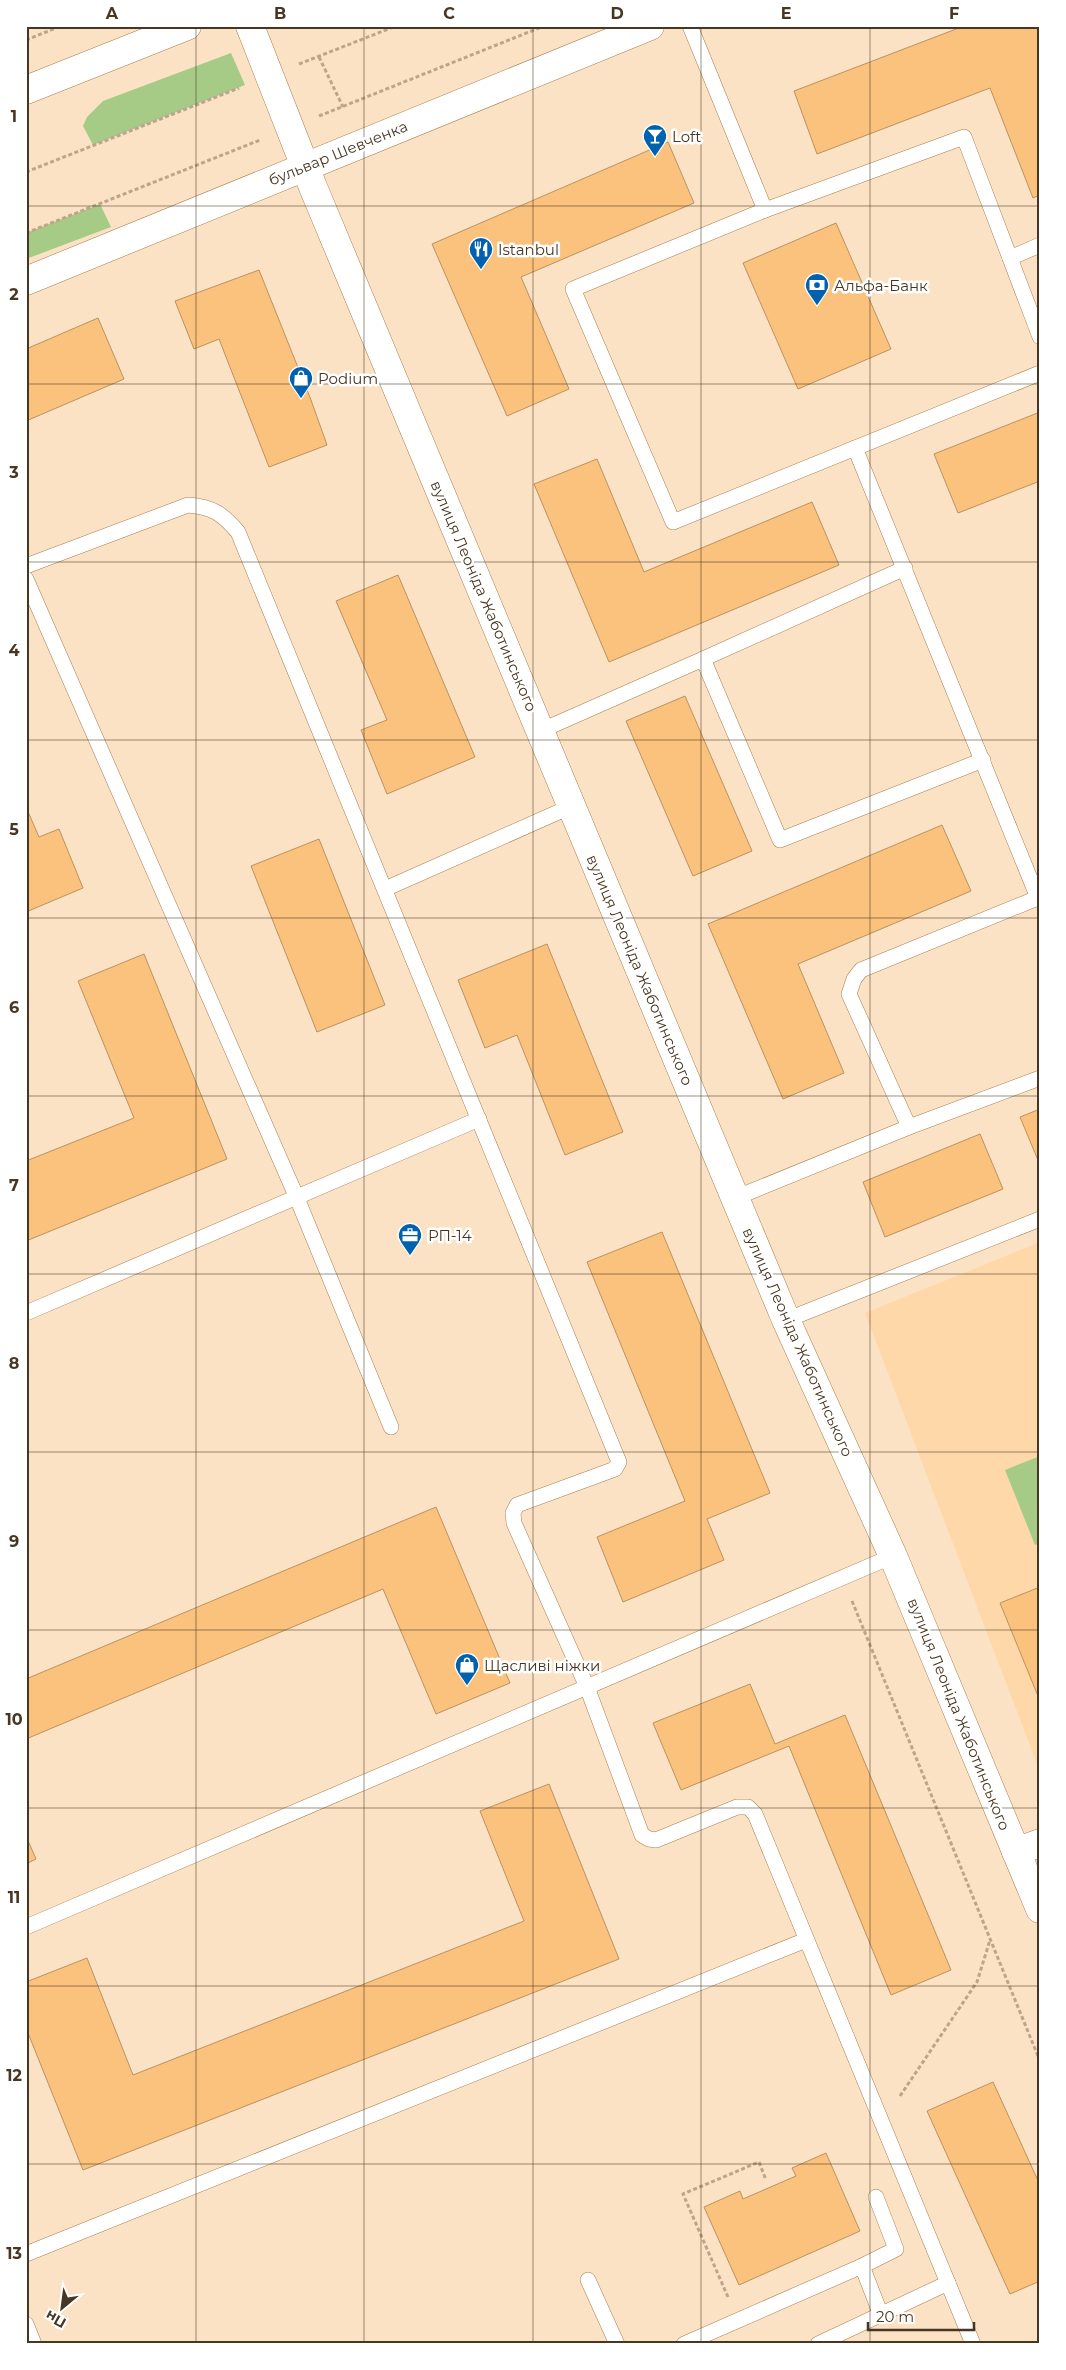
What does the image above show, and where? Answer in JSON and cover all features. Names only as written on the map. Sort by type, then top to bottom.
[{"type":"street","points":[[26,90],[187,26]]},
{"type":"street","name":"вулиця Леоніда Жаботинського","points":[[250,26],[305,166],[786,1320],[1028,1848],[1040,1909]]},
{"type":"street","name":"бульвар Шевченка","points":[[26,281],[650,26]]},
{"type":"lane","points":[[690,26],[765,210]]},
{"type":"lane","points":[[1040,336],[964,137],[765,210],[573,289],[672,522],[1040,374]]},
{"type":"lane","points":[[1010,258],[1040,245]]},
{"type":"lane","points":[[855,448],[1039,898],[861,970],[854,979],[849,994],[909,1127]]},
{"type":"lane","points":[[26,566],[188,505],[206,506],[230,522],[238,532],[619,1462],[615,1469],[517,1506],[513,1513],[514,1523],[587,1687],[642,1835],[656,1840],[737,1807],[748,1808],[755,1814],[973,2344]]},
{"type":"lane","points":[[540,731],[904,568]]},
{"type":"lane","points":[[26,579],[297,1198],[391,1427]]},
{"type":"lane","points":[[702,659],[780,840],[983,760]]},
{"type":"lane","points":[[385,889],[572,806]]},
{"type":"lane","points":[[735,1198],[909,1127],[1040,1078]]},
{"type":"lane","points":[[26,1313],[479,1119]]},
{"type":"lane","points":[[786,1320],[1040,1219]]},
{"type":"lane","points":[[26,1927],[894,1556]]},
{"type":"lane","points":[[26,2254],[806,1940]]},
{"type":"lane","points":[[684,2344],[862,2266],[896,2249],[876,2197]]},
{"type":"lane","points":[[862,2266],[881,2315]]},
{"type":"lane","points":[[588,2280],[617,2344]]},
{"type":"lane","points":[[818,2344],[948,2283]]},
{"type":"lane","points":[[26,2324],[34,2344]]},
{"type":"path","points":[[26,40],[60,26]]},
{"type":"path","points":[[26,172],[396,26]]},
{"type":"path","points":[[319,56],[343,106]]},
{"type":"path","points":[[843,1578],[1040,2061]]},
{"type":"path","points":[[882,2122],[977,1982],[990,1940]]},
{"type":"path","points":[[738,2320],[683,2194],[759,2162],[766,2180]]},
{"type":"shaded area","points":[[1040,1242],[1040,1772],[865,1313]]},
{"type":"green space","points":[[231,53],[245,85],[93,145],[83,126],[87,117],[103,101]]},
{"type":"green space","points":[[100,204],[111,227],[26,259],[26,233]]},
{"type":"green space","points":[[1040,1456],[1040,1543],[1035,1545],[1005,1470]]},
{"type":"building","points":[[964,26],[1040,26],[1040,195],[1033,198],[990,88],[817,154],[794,91]]},
{"type":"building","points":[[668,142],[694,203],[521,277],[569,389],[507,416],[432,244]]},
{"type":"building","name":"Альфа-Банк","points":[[836,223],[891,349],[798,389],[743,263]]},
{"type":"building","points":[[259,270],[327,445],[269,467],[219,339],[194,349],[175,301]]},
{"type":"building","points":[[98,318],[124,379],[26,421],[26,349]]},
{"type":"building","points":[[1040,412],[1040,481],[958,513],[934,454]]},
{"type":"building","points":[[597,459],[644,572],[812,502],[839,565],[609,662],[534,484]]},
{"type":"building","points":[[398,575],[475,757],[387,794],[361,730],[387,720],[336,601]]},
{"type":"building","points":[[685,696],[752,851],[693,876],[626,721]]},
{"type":"building","points":[[26,807],[39,837],[59,829],[83,888],[26,912]]},
{"type":"building","points":[[942,825],[971,891],[798,964],[844,1073],[783,1099],[708,924]]},
{"type":"building","points":[[319,839],[385,1005],[317,1032],[251,866]]},
{"type":"building","points":[[547,944],[623,1132],[565,1155],[517,1035],[485,1048],[458,980]]},
{"type":"building","points":[[144,954],[227,1159],[26,1241],[26,1161],[134,1118],[78,981]]},
{"type":"building","points":[[1040,1109],[1040,1165],[1020,1117]]},
{"type":"building","points":[[980,1134],[1003,1189],[885,1237],[863,1182]]},
{"type":"building","points":[[662,1232],[770,1493],[707,1519],[724,1560],[623,1602],[597,1537],[685,1501],[587,1262]]},
{"type":"building","points":[[436,1507],[510,1683],[436,1714],[383,1589],[26,1739],[26,1679]]},
{"type":"building","points":[[1040,1587],[1040,1696],[1038,1696],[1000,1603]]},
{"type":"building","points":[[750,1684],[775,1744],[845,1715],[951,1970],[891,1995],[789,1746],[681,1790],[653,1723]]},
{"type":"building","points":[[549,1784],[619,1959],[83,2170],[26,2028],[26,1982],[87,1958],[133,2075],[524,1921],[480,1811]]},
{"type":"building","points":[[26,1836],[36,1859],[26,1864]]},
{"type":"building","points":[[993,2082],[1040,2185],[1040,2281],[1010,2294],[927,2111]]},
{"type":"building","points":[[826,2153],[860,2231],[739,2285],[704,2207],[740,2191],[743,2199],[796,2176],[792,2168]]},
{"type":"place","name":"Loft","points":[[655,157]]},
{"type":"place","name":"Istanbul","points":[[481,270]]},
{"type":"place","name":"Альфа-Банк","points":[[817,306]]},
{"type":"place","name":"Podium","points":[[301,399]]},
{"type":"place","name":"РП-14","points":[[410,1256]]},
{"type":"place","name":"Щасливі ніжки","points":[[467,1686]]}]
